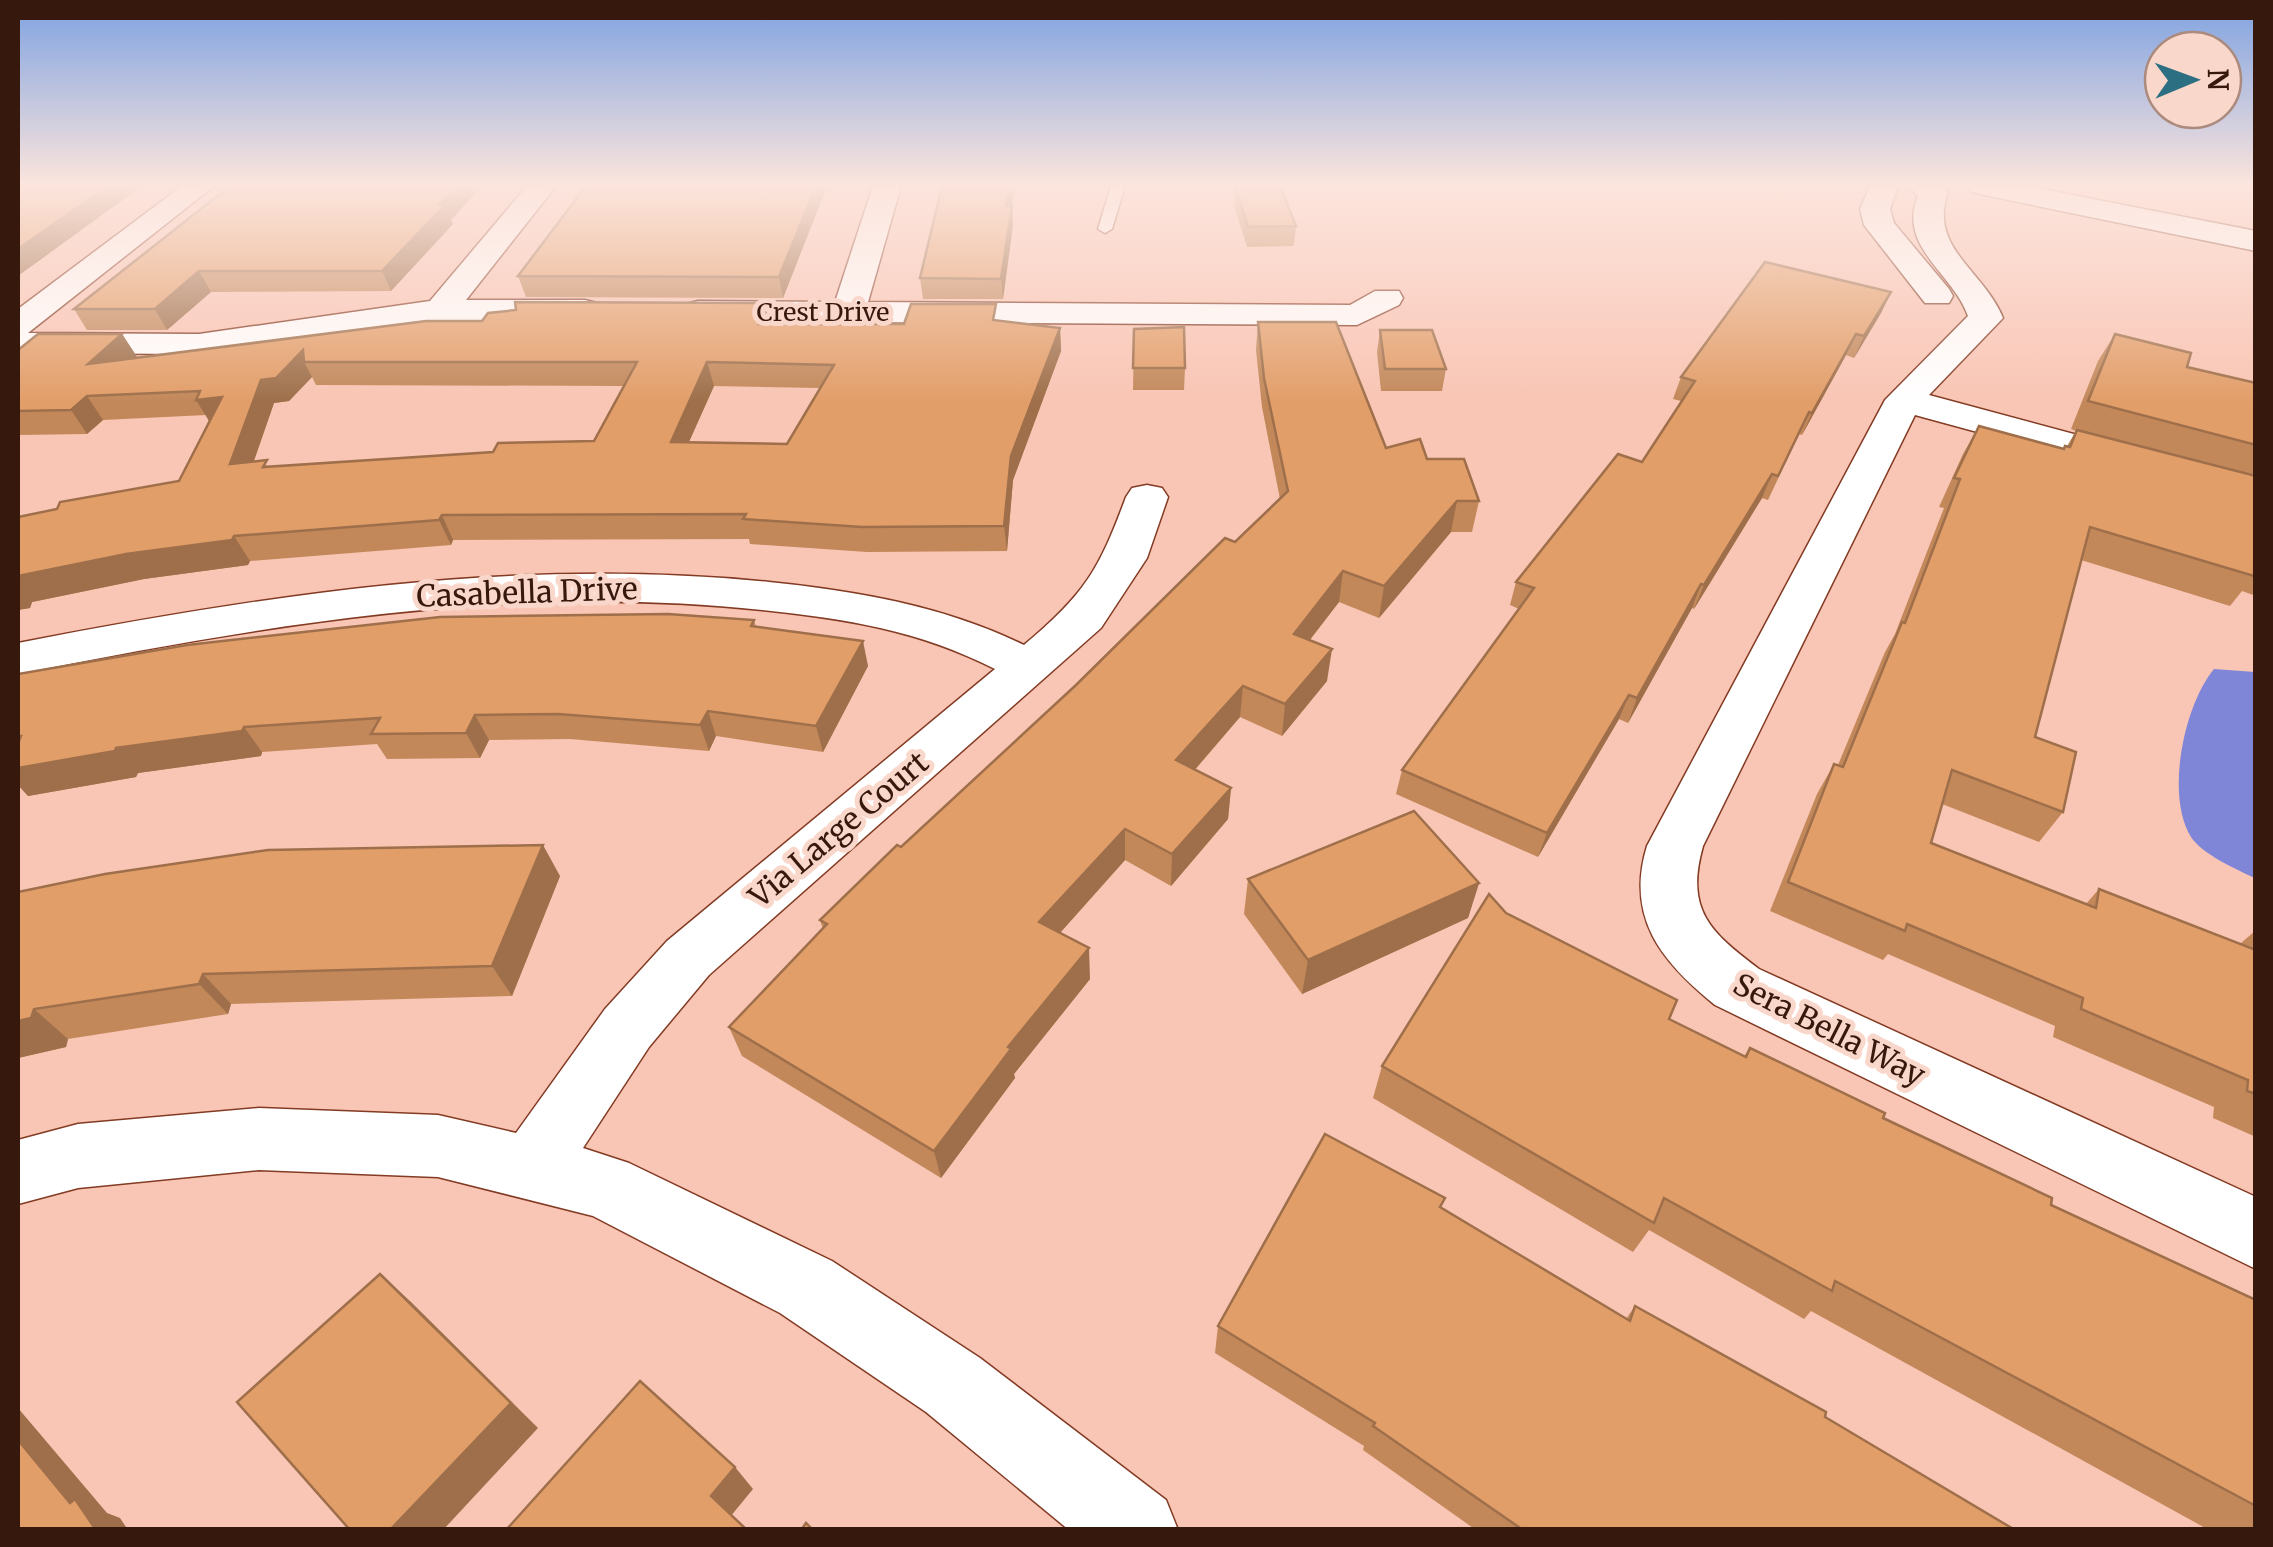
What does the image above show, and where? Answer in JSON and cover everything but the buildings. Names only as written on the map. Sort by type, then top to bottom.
[{"type":"street","points":[[18,324],[105,258]]},
{"type":"street","points":[[440,310],[483,258]]},
{"type":"street","points":[[848,312],[865,258]]},
{"type":"street","points":[[1906,258],[1951,312],[1962,339]]},
{"type":"street","name":"Sera Bella Way","points":[[1948,258],[1982,301],[1986,318],[1904,400],[1675,846],[1667,866],[1666,887],[1679,932],[1713,969],[1765,1002],[2256,1234]]},
{"type":"street","name":"Crest Drive","points":[[672,311],[1356,315],[1387,298]]},
{"type":"street","points":[[18,343],[200,344],[440,310],[614,310]]},
{"type":"street","points":[[1904,400],[2256,496]]},
{"type":"street","name":"Via Large Court","points":[[531,1168],[627,1028],[688,958],[1085,618],[1126,558],[1147,497]]},
{"type":"street","name":"Casabella Drive","points":[[18,658],[197,622],[386,598],[537,590],[672,590],[795,598],[936,624],[1029,666]]},
{"type":"street","points":[[18,1172],[78,1156],[259,1139],[438,1146],[604,1186],[806,1287],[953,1384],[1136,1530]]},
{"type":"water","points":[[2214,669],[2255,672],[2255,878],[2203,849],[2191,837],[2183,819],[2179,798],[2182,751],[2194,705]]}]
